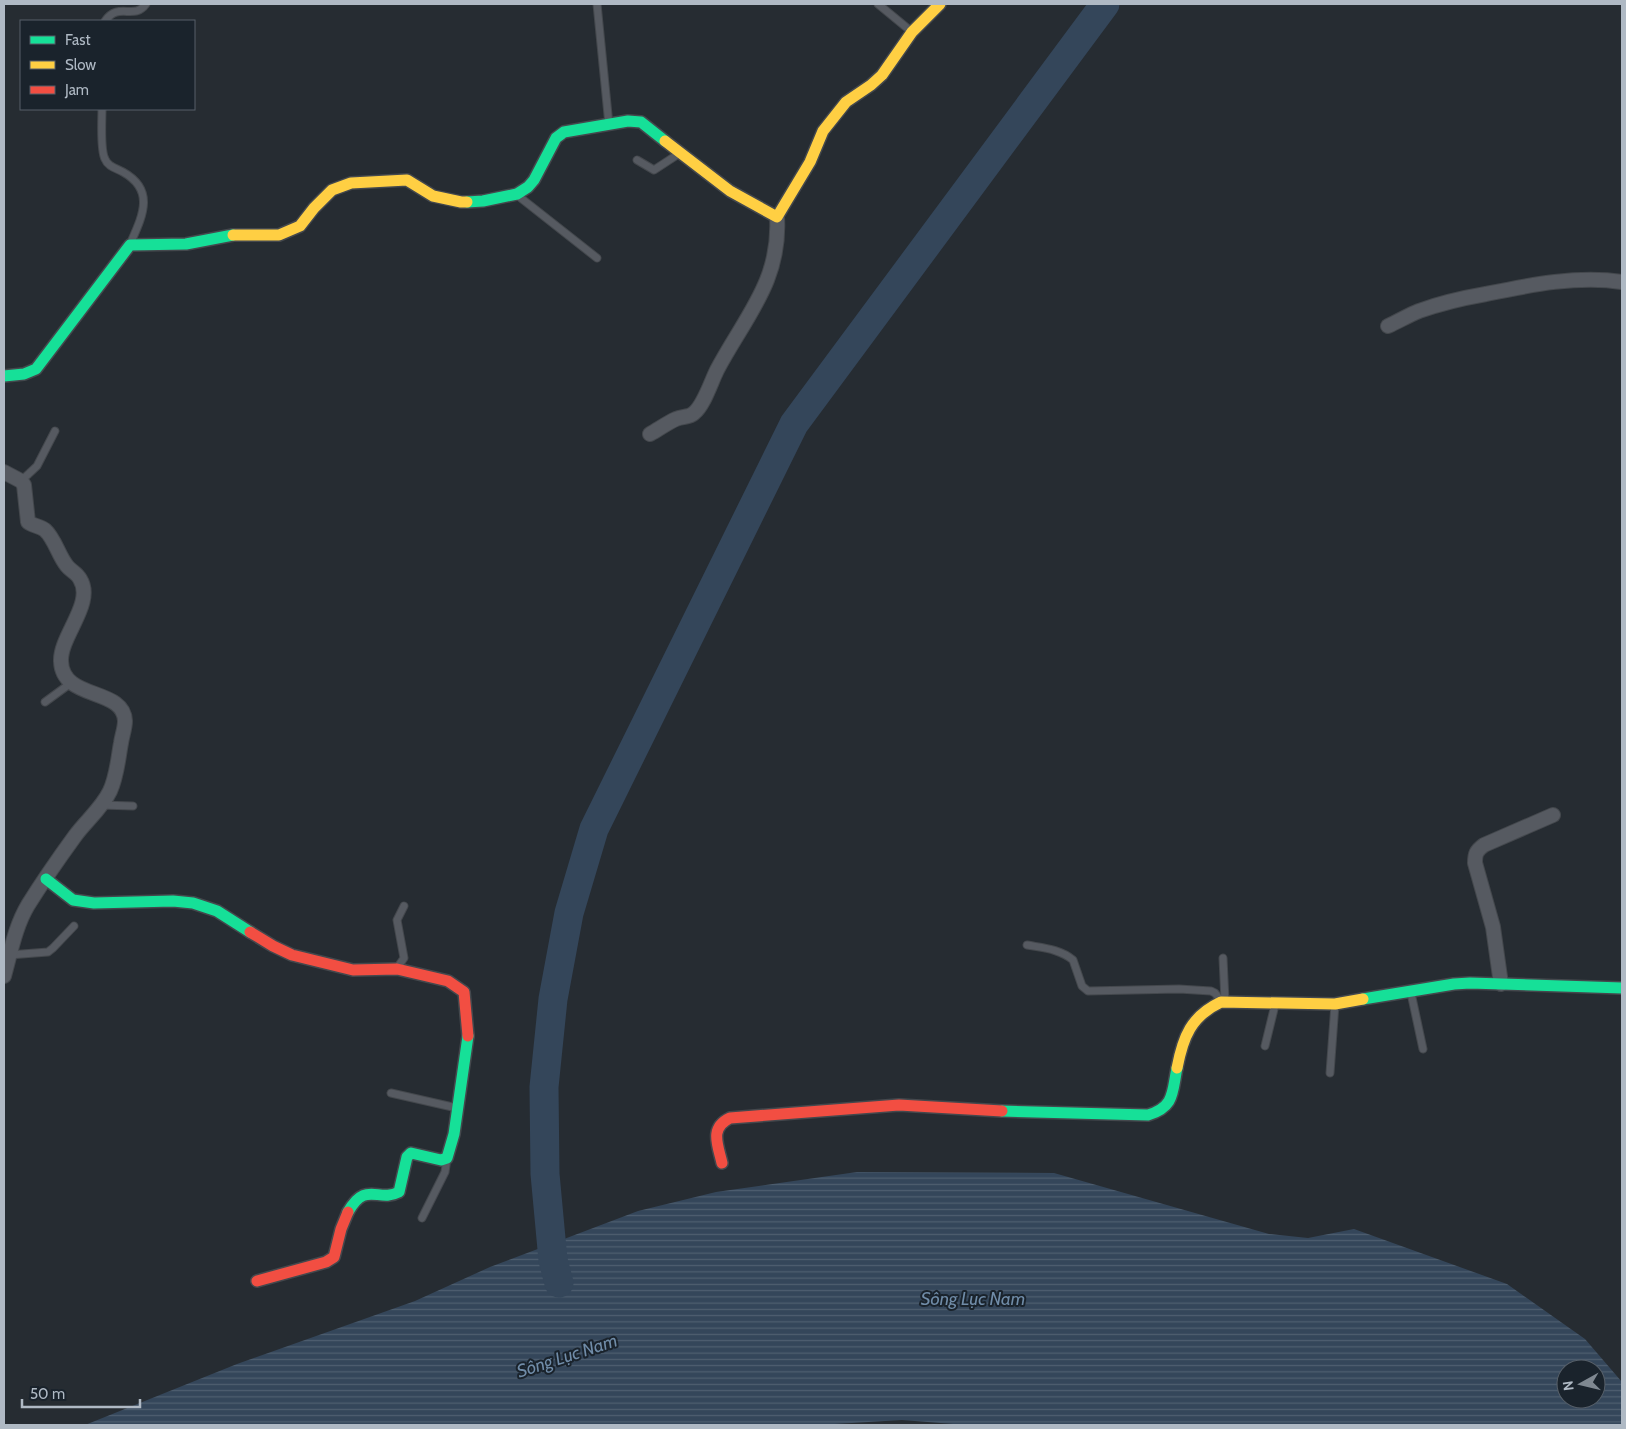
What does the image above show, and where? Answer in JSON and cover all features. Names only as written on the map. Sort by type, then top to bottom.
[{"type":"street","points":[[650,434],[677,418],[691,416],[698,410],[718,368],[762,294],[771,270],[776,248],[778,234],[777,217],[810,162],[823,131],[846,102],[882,75],[912,32],[940,4]]},
{"type":"street","points":[[4,376],[24,374],[36,369],[126,247],[130,245],[186,244],[238,234],[279,235],[300,226],[332,190],[351,184],[406,180],[434,196],[462,202],[483,201],[517,194],[528,187],[534,180],[553,142],[562,133],[571,129],[609,125],[621,120],[633,119],[641,122],[730,191],[777,217]]},
{"type":"street","points":[[1388,326],[1419,312],[1452,301],[1516,287],[1584,279],[1622,282]]},
{"type":"street","points":[[4,472],[21,481],[25,490],[28,522],[47,532],[66,565],[81,580],[83,588],[82,605],[62,648],[63,673],[71,683],[80,688],[110,699],[123,714],[125,721],[114,780],[109,793],[75,836],[28,906],[19,923],[4,976]]},
{"type":"street","points":[[1501,984],[1492,927],[1475,863],[1475,855],[1477,850],[1484,845],[1553,815]]},
{"type":"street","points":[[46,879],[73,900],[94,903],[193,903],[217,911],[292,955],[353,970],[397,968],[448,981],[464,992],[469,1032],[454,1134],[447,1158],[441,1160],[411,1153],[407,1157],[399,1192],[396,1195],[368,1193],[360,1196],[344,1218],[334,1257],[326,1262],[257,1281]]},
{"type":"street","points":[[722,1163],[716,1134],[718,1125],[730,1118],[899,1105],[1037,1113],[1148,1115],[1159,1112],[1171,1098],[1185,1035],[1193,1022],[1202,1013],[1213,1004],[1223,1002],[1335,1004],[1454,984],[1622,988]]},
{"type":"lane","points":[[106,20],[109,15],[118,11],[142,10],[146,4]]},
{"type":"lane","points":[[597,4],[609,125]]},
{"type":"lane","points":[[878,4],[912,32]]},
{"type":"lane","points":[[102,110],[104,158],[109,165],[135,179],[141,186],[143,195],[144,204],[130,245]]},
{"type":"lane","points":[[637,160],[654,170],[680,153]]},
{"type":"lane","points":[[517,194],[597,258]]},
{"type":"lane","points":[[21,481],[37,466],[55,431]]},
{"type":"lane","points":[[45,702],[71,683]]},
{"type":"lane","points":[[101,805],[133,806]]},
{"type":"lane","points":[[397,968],[404,958],[397,920],[404,906]]},
{"type":"lane","points":[[9,955],[48,952],[74,926]]},
{"type":"lane","points":[[1027,945],[1053,950],[1073,960],[1082,986],[1088,991],[1179,989],[1211,991],[1223,1002]]},
{"type":"lane","points":[[1223,958],[1223,1002]]},
{"type":"lane","points":[[1411,992],[1423,1049]]},
{"type":"lane","points":[[1265,1046],[1275,1003]]},
{"type":"lane","points":[[1330,1073],[1335,1004]]},
{"type":"lane","points":[[391,1093],[458,1109]]},
{"type":"lane","points":[[422,1218],[446,1172],[447,1158]]},
{"type":"water","name":"Sông Lục Nam","points":[[857,1172],[1054,1173],[1269,1234],[1308,1238],[1354,1229],[1507,1284],[1585,1339],[1602,1359],[1556,1359],[1556,1409],[1606,1409],[1606,1363],[1622,1382],[1622,1425],[966,1425],[902,1420],[818,1425],[85,1425],[237,1364],[415,1301],[490,1267],[638,1211],[716,1192]]},
{"type":"waterway","points":[[559,1283],[553,1260],[545,1174],[544,1087],[553,999],[569,913],[594,829],[794,424],[1105,4]]},
{"type":"traffic: fast","points":[[467,202],[483,201],[517,194],[528,187],[534,180],[556,138],[564,132],[628,121],[641,122],[665,141]]},
{"type":"traffic: fast","points":[[4,376],[24,374],[36,369],[130,245],[186,244],[233,235]]},
{"type":"traffic: fast","points":[[46,879],[73,900],[94,903],[173,901],[193,903],[217,911],[250,932]]},
{"type":"traffic: fast","points":[[1363,999],[1470,983],[1622,988]]},
{"type":"traffic: fast","points":[[348,1212],[354,1202],[361,1197],[372,1194],[392,1195],[399,1192],[407,1157],[411,1153],[441,1160],[447,1158],[454,1134],[468,1036]]},
{"type":"traffic: fast","points":[[1002,1111],[1148,1115],[1157,1112],[1168,1103],[1173,1091],[1177,1068]]},
{"type":"traffic: slow","points":[[665,141],[730,191],[777,217],[810,162],[823,131],[846,102],[882,75],[912,32],[940,4]]},
{"type":"traffic: slow","points":[[233,235],[279,235],[300,226],[332,190],[351,183],[407,180],[433,196],[467,202]]},
{"type":"traffic: slow","points":[[1177,1068],[1182,1047],[1195,1021],[1202,1014],[1221,1002],[1335,1004],[1363,999]]},
{"type":"traffic: jam","points":[[250,932],[292,955],[353,970],[397,969],[448,981],[464,992],[468,1036]]},
{"type":"traffic: jam","points":[[722,1163],[717,1143],[717,1132],[723,1122],[730,1118],[899,1105],[1002,1111]]},
{"type":"traffic: jam","points":[[257,1281],[326,1262],[334,1257],[341,1229],[348,1212]]}]
